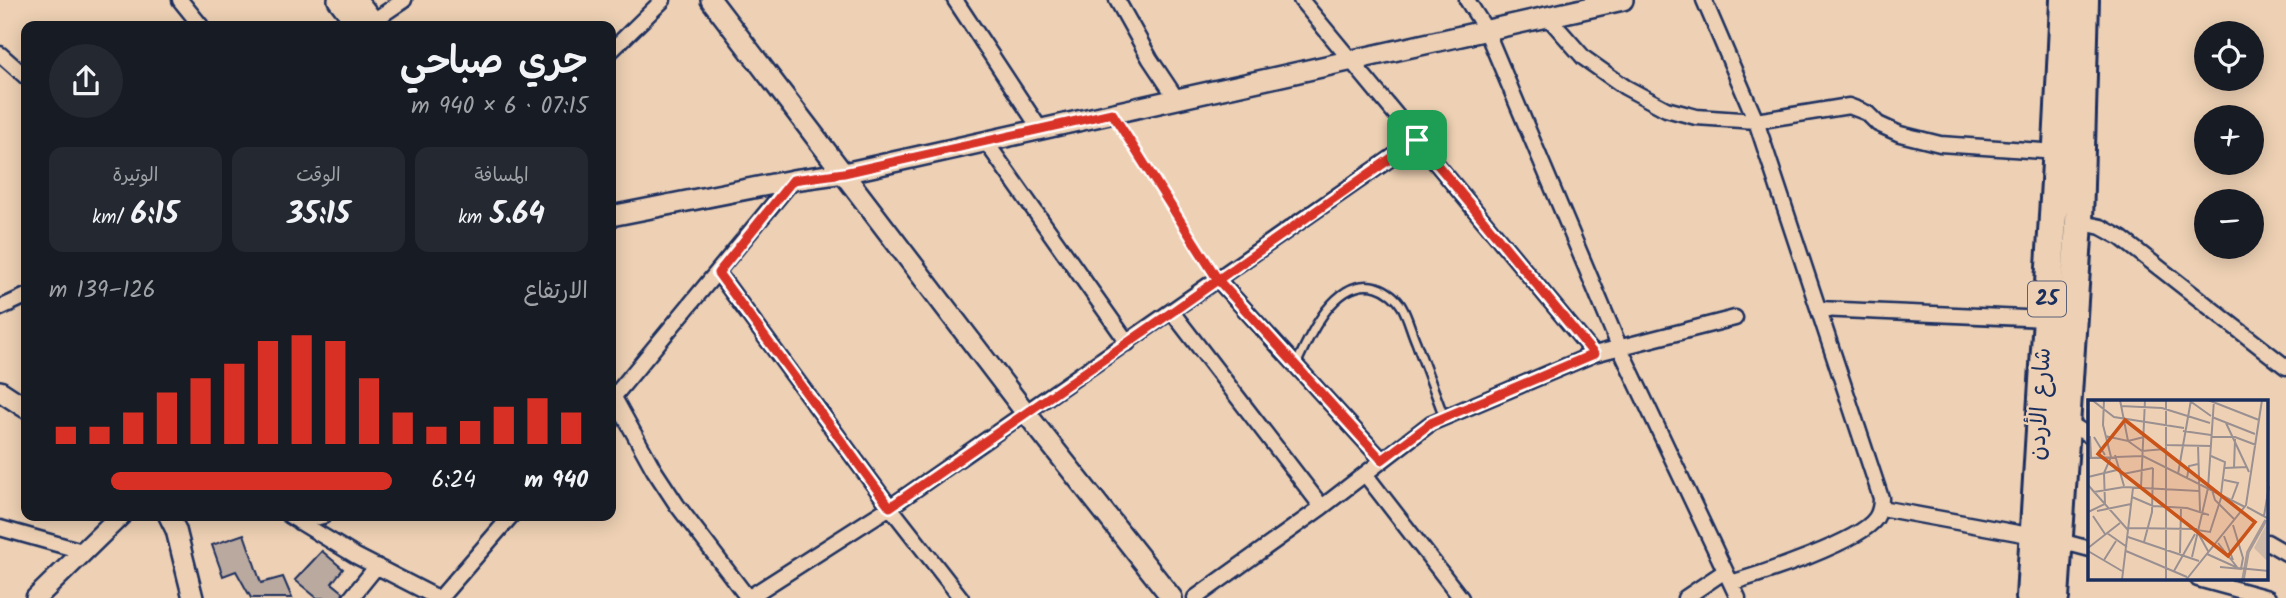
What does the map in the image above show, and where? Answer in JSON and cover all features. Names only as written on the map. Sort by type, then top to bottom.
[{"type":"highway","name":"شارع الأردن","points":[[2030,598],[2045,320],[2058,152],[2064,0]]},
{"type":"highway","name":"شارع الأردن","points":[[2055,598],[2079,222],[2085,0]]},
{"type":"highway","points":[[2043,388],[2070,390]]},
{"type":"street","points":[[180,0],[197,21]]},
{"type":"street","points":[[338,0],[360,21]]},
{"type":"street","points":[[356,0],[362,21]]},
{"type":"street","points":[[368,21],[404,0]]},
{"type":"street","points":[[616,46],[663,0]]},
{"type":"street","points":[[711,0],[1172,598]]},
{"type":"street","points":[[955,0],[1040,129]]},
{"type":"street","points":[[1117,0],[1150,59],[1176,98]]},
{"type":"street","points":[[1301,0],[1594,354]]},
{"type":"street","points":[[1467,0],[1486,30],[1619,346],[1735,589]]},
{"type":"street","points":[[616,215],[793,180],[844,173],[1623,0]]},
{"type":"street","points":[[1685,598],[1735,589],[1772,570],[1851,537],[1869,526],[1877,518],[1881,508],[1881,498],[1756,121],[1704,0]]},
{"type":"street","points":[[1547,16],[1584,58],[1625,87],[1666,109],[1696,117],[1756,121],[1849,106],[1867,113],[1878,124],[1900,134],[1940,144],[2058,152]]},
{"type":"street","points":[[0,54],[21,73]]},
{"type":"street","points":[[616,403],[677,505],[748,598],[890,507],[1417,140]]},
{"type":"street","points":[[986,142],[1128,342]]},
{"type":"street","points":[[616,391],[718,273],[793,180]]},
{"type":"street","points":[[2079,222],[2101,227],[2121,238],[2286,367]]},
{"type":"street","points":[[718,273],[890,507],[961,598]]},
{"type":"street","points":[[1218,280],[1382,460]]},
{"type":"street","points":[[0,308],[21,298]]},
{"type":"street","points":[[1819,309],[2045,320]]},
{"type":"street","points":[[1172,312],[1322,507]]},
{"type":"street","points":[[1195,598],[1322,507],[1419,431],[1444,417],[1594,354],[1735,317]]},
{"type":"street","points":[[0,391],[21,405]]},
{"type":"street","points":[[2067,422],[2088,435]]},
{"type":"street","points":[[1365,474],[1461,598]]},
{"type":"street","points":[[1881,508],[2034,536]]},
{"type":"street","points":[[36,598],[115,521]]},
{"type":"street","points":[[172,521],[193,598]]},
{"type":"street","points":[[298,521],[439,598],[507,521]]},
{"type":"street","points":[[0,528],[82,551]]},
{"type":"street","points":[[2060,541],[2088,548]]},
{"type":"street","points":[[2268,543],[2286,553]]},
{"type":"street","points":[[351,598],[377,566]]},
{"type":"street","points":[[2202,580],[2269,598]]},
{"type":"lane","points":[[1296,366],[1313,327],[1329,308],[1347,291],[1361,285],[1374,286],[1394,296],[1402,307],[1444,417]]},
{"type":"path","points":[[1112,113],[1218,280]]},
{"type":"building","points":[[244,534],[261,583],[283,577],[292,598],[251,598],[236,571],[223,576],[212,545]]},
{"type":"building","points":[[322,551],[343,569],[332,583],[343,592],[342,598],[317,598],[295,580]]},
{"type":"route","points":[[1417,140],[1218,280],[890,507],[718,273],[793,180],[844,173],[1112,113],[1218,280],[1382,460],[1431,423],[1594,354],[1417,140]]}]
